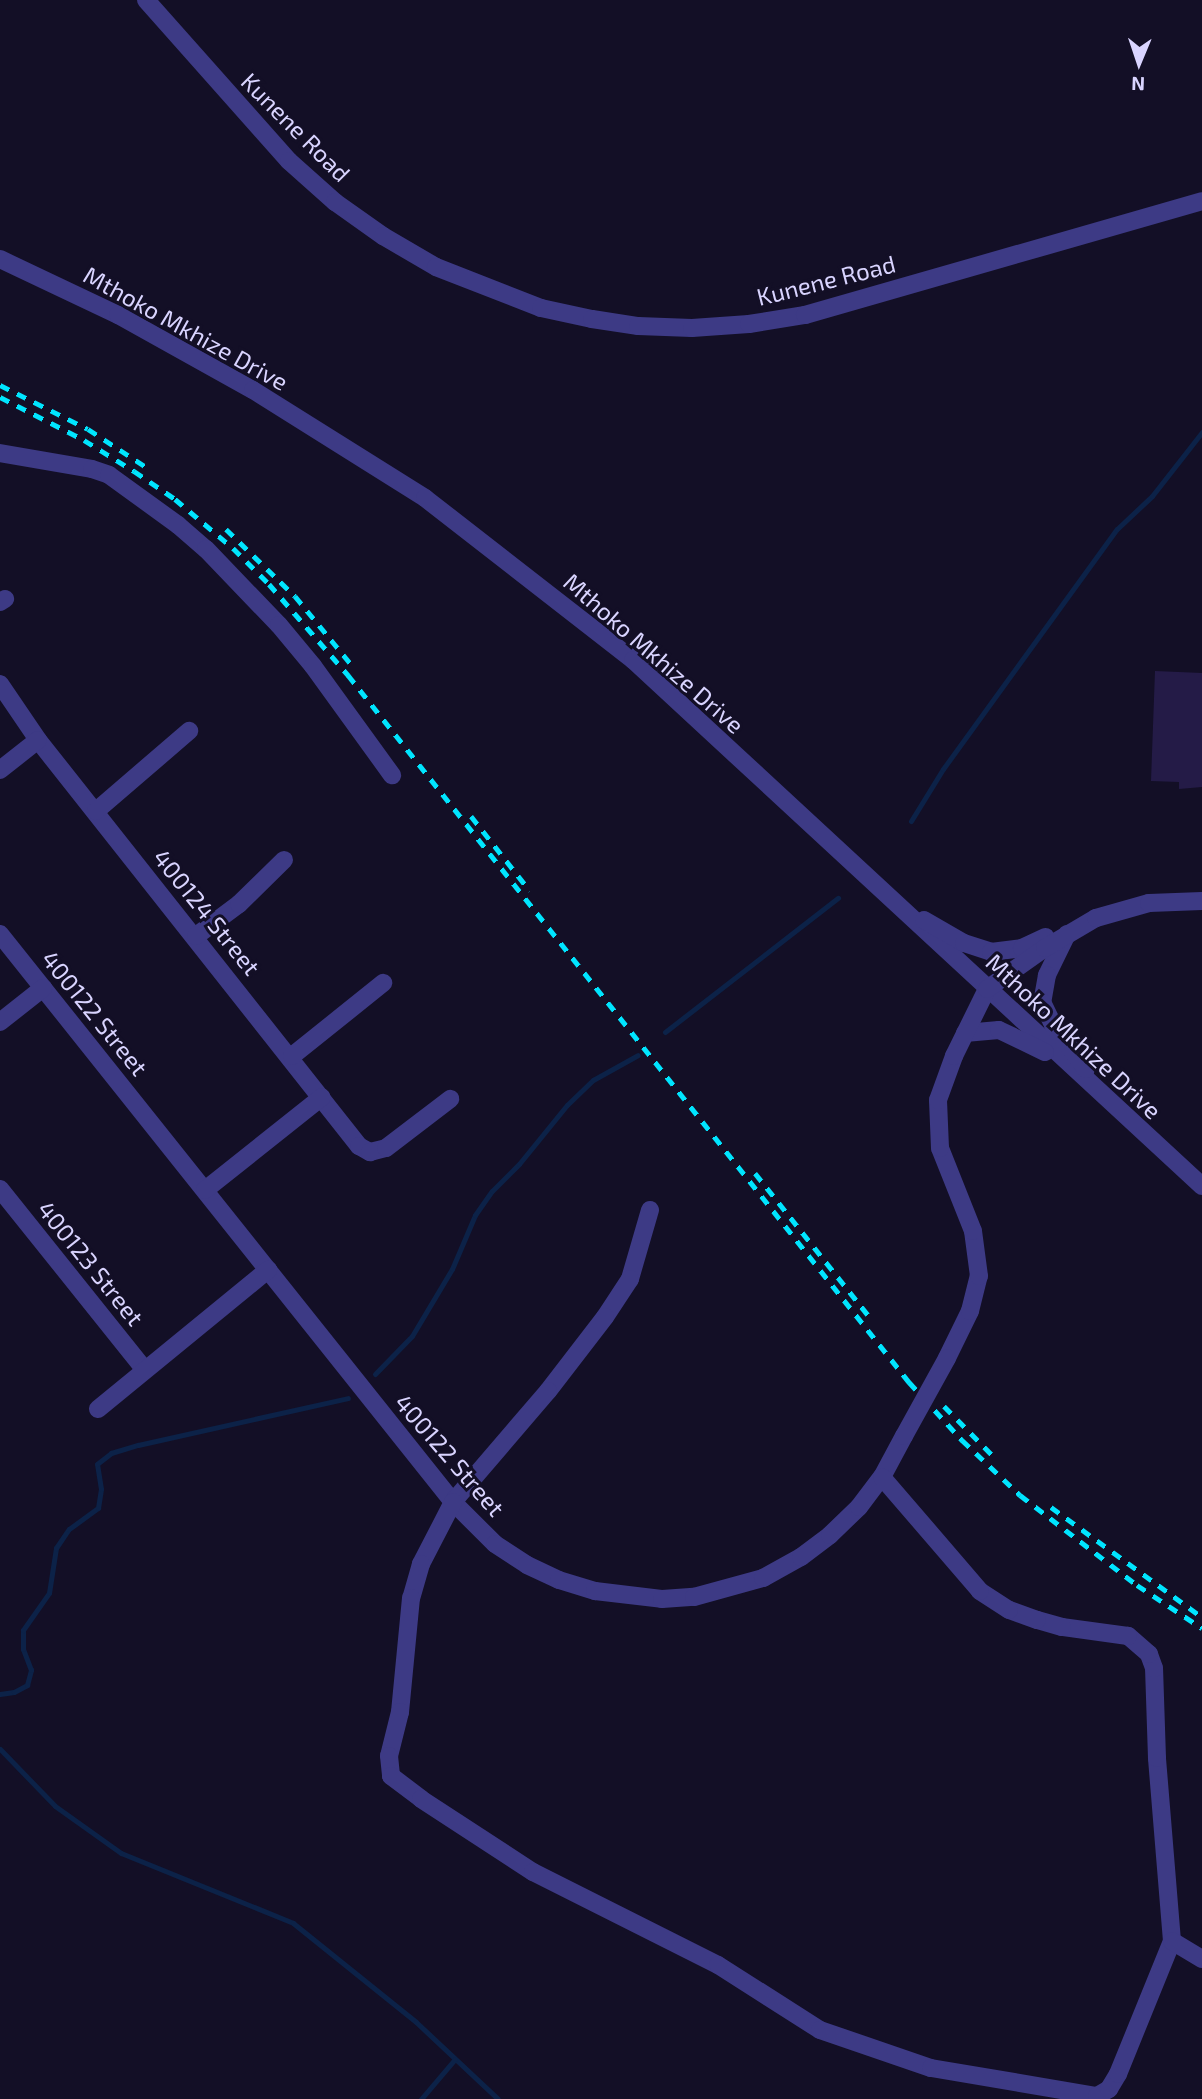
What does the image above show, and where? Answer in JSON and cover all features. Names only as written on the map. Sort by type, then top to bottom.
[{"type":"street","name":"Kunene Road","points":[[146,0],[289,161],[354,216],[436,268],[541,308],[592,319],[638,326],[692,328],[749,324],[805,315],[1202,201]]},
{"type":"street","name":"Mthoko Mkhize Drive","points":[[0,259],[118,315],[253,390],[425,498],[633,660],[1202,1186]]},
{"type":"street","points":[[0,453],[92,469],[109,475],[178,525],[234,577],[279,625],[313,666],[392,775]]},
{"type":"street","name":"400124 Street","points":[[0,684],[38,740],[292,1056],[364,1150],[376,1152],[386,1148],[450,1099]]},
{"type":"street","points":[[96,811],[189,732]]},
{"type":"street","points":[[0,770],[38,740]]},
{"type":"street","points":[[196,936],[239,904],[284,860]]},
{"type":"street","points":[[897,904],[964,943],[991,953],[1022,948],[1096,918],[1149,903],[1202,901]]},
{"type":"street","points":[[987,989],[1067,934],[1096,918]]},
{"type":"street","name":"400122 Street","points":[[0,934],[453,1502],[495,1544],[527,1565],[559,1580],[617,1595],[683,1598],[726,1590],[763,1577],[801,1557],[831,1535],[859,1507],[882,1477],[947,1358],[973,1304],[979,1276],[973,1231],[940,1148],[937,1117],[944,1078],[987,989]]},
{"type":"street","points":[[1067,934],[1047,975],[1042,1002],[1053,1025],[1113,1106]]},
{"type":"street","points":[[292,1056],[383,983]]},
{"type":"street","points":[[0,1022],[43,988]]},
{"type":"street","points":[[965,1034],[999,1030],[1070,1066]]},
{"type":"street","points":[[205,1190],[322,1097]]},
{"type":"street","name":"400123 Street","points":[[0,1189],[144,1368]]},
{"type":"street","points":[[650,1210],[630,1279],[606,1317],[548,1391],[453,1502],[421,1564],[411,1598],[400,1712],[388,1767],[399,1784],[533,1872],[718,1965],[820,2030],[931,2068],[1084,2096],[1097,2096],[1109,2089],[1118,2074],[1172,1941],[1158,1785],[1154,1668],[1149,1654],[1128,1636],[1062,1627],[1037,1620],[1009,1610],[980,1591],[882,1477]]},
{"type":"street","points":[[98,1409],[144,1368],[268,1270]]},
{"type":"street","points":[[1172,1941],[1202,1959]]},
{"type":"building","points":[[1155,671],[1202,673],[1202,787],[1179,789],[1179,782],[1151,781]]},
{"type":"waterway","points":[[911,821],[943,769],[1117,529],[1152,496],[1202,432]]},
{"type":"waterway","points":[[665,1032],[838,898]]},
{"type":"waterway","points":[[375,1374],[412,1336],[452,1269],[475,1215],[492,1191],[519,1164],[567,1105],[593,1080],[638,1055]]},
{"type":"waterway","points":[[0,1694],[14,1692],[27,1685],[31,1670],[23,1649],[23,1630],[49,1593],[56,1548],[69,1529],[98,1508],[101,1489],[97,1464],[111,1453],[138,1445],[348,1398]]},
{"type":"waterway","points":[[0,1749],[55,1806],[121,1853],[293,1923],[416,2022],[498,2099]]},
{"type":"waterway","points":[[421,2099],[455,2059]]},
{"type":"railway","points":[[0,385],[88,429],[146,467]]},
{"type":"railway","points":[[0,397],[84,440],[175,499],[233,548],[269,584],[348,675],[909,1382],[962,1440],[1020,1495],[1137,1585],[1202,1628]]},
{"type":"railway","points":[[226,529],[295,596],[350,663]]},
{"type":"railway","points":[[471,816],[530,891]]},
{"type":"railway","points":[[755,1173],[868,1315]]},
{"type":"railway","points":[[944,1406],[996,1459]]},
{"type":"railway","points":[[1051,1507],[1198,1614]]}]
